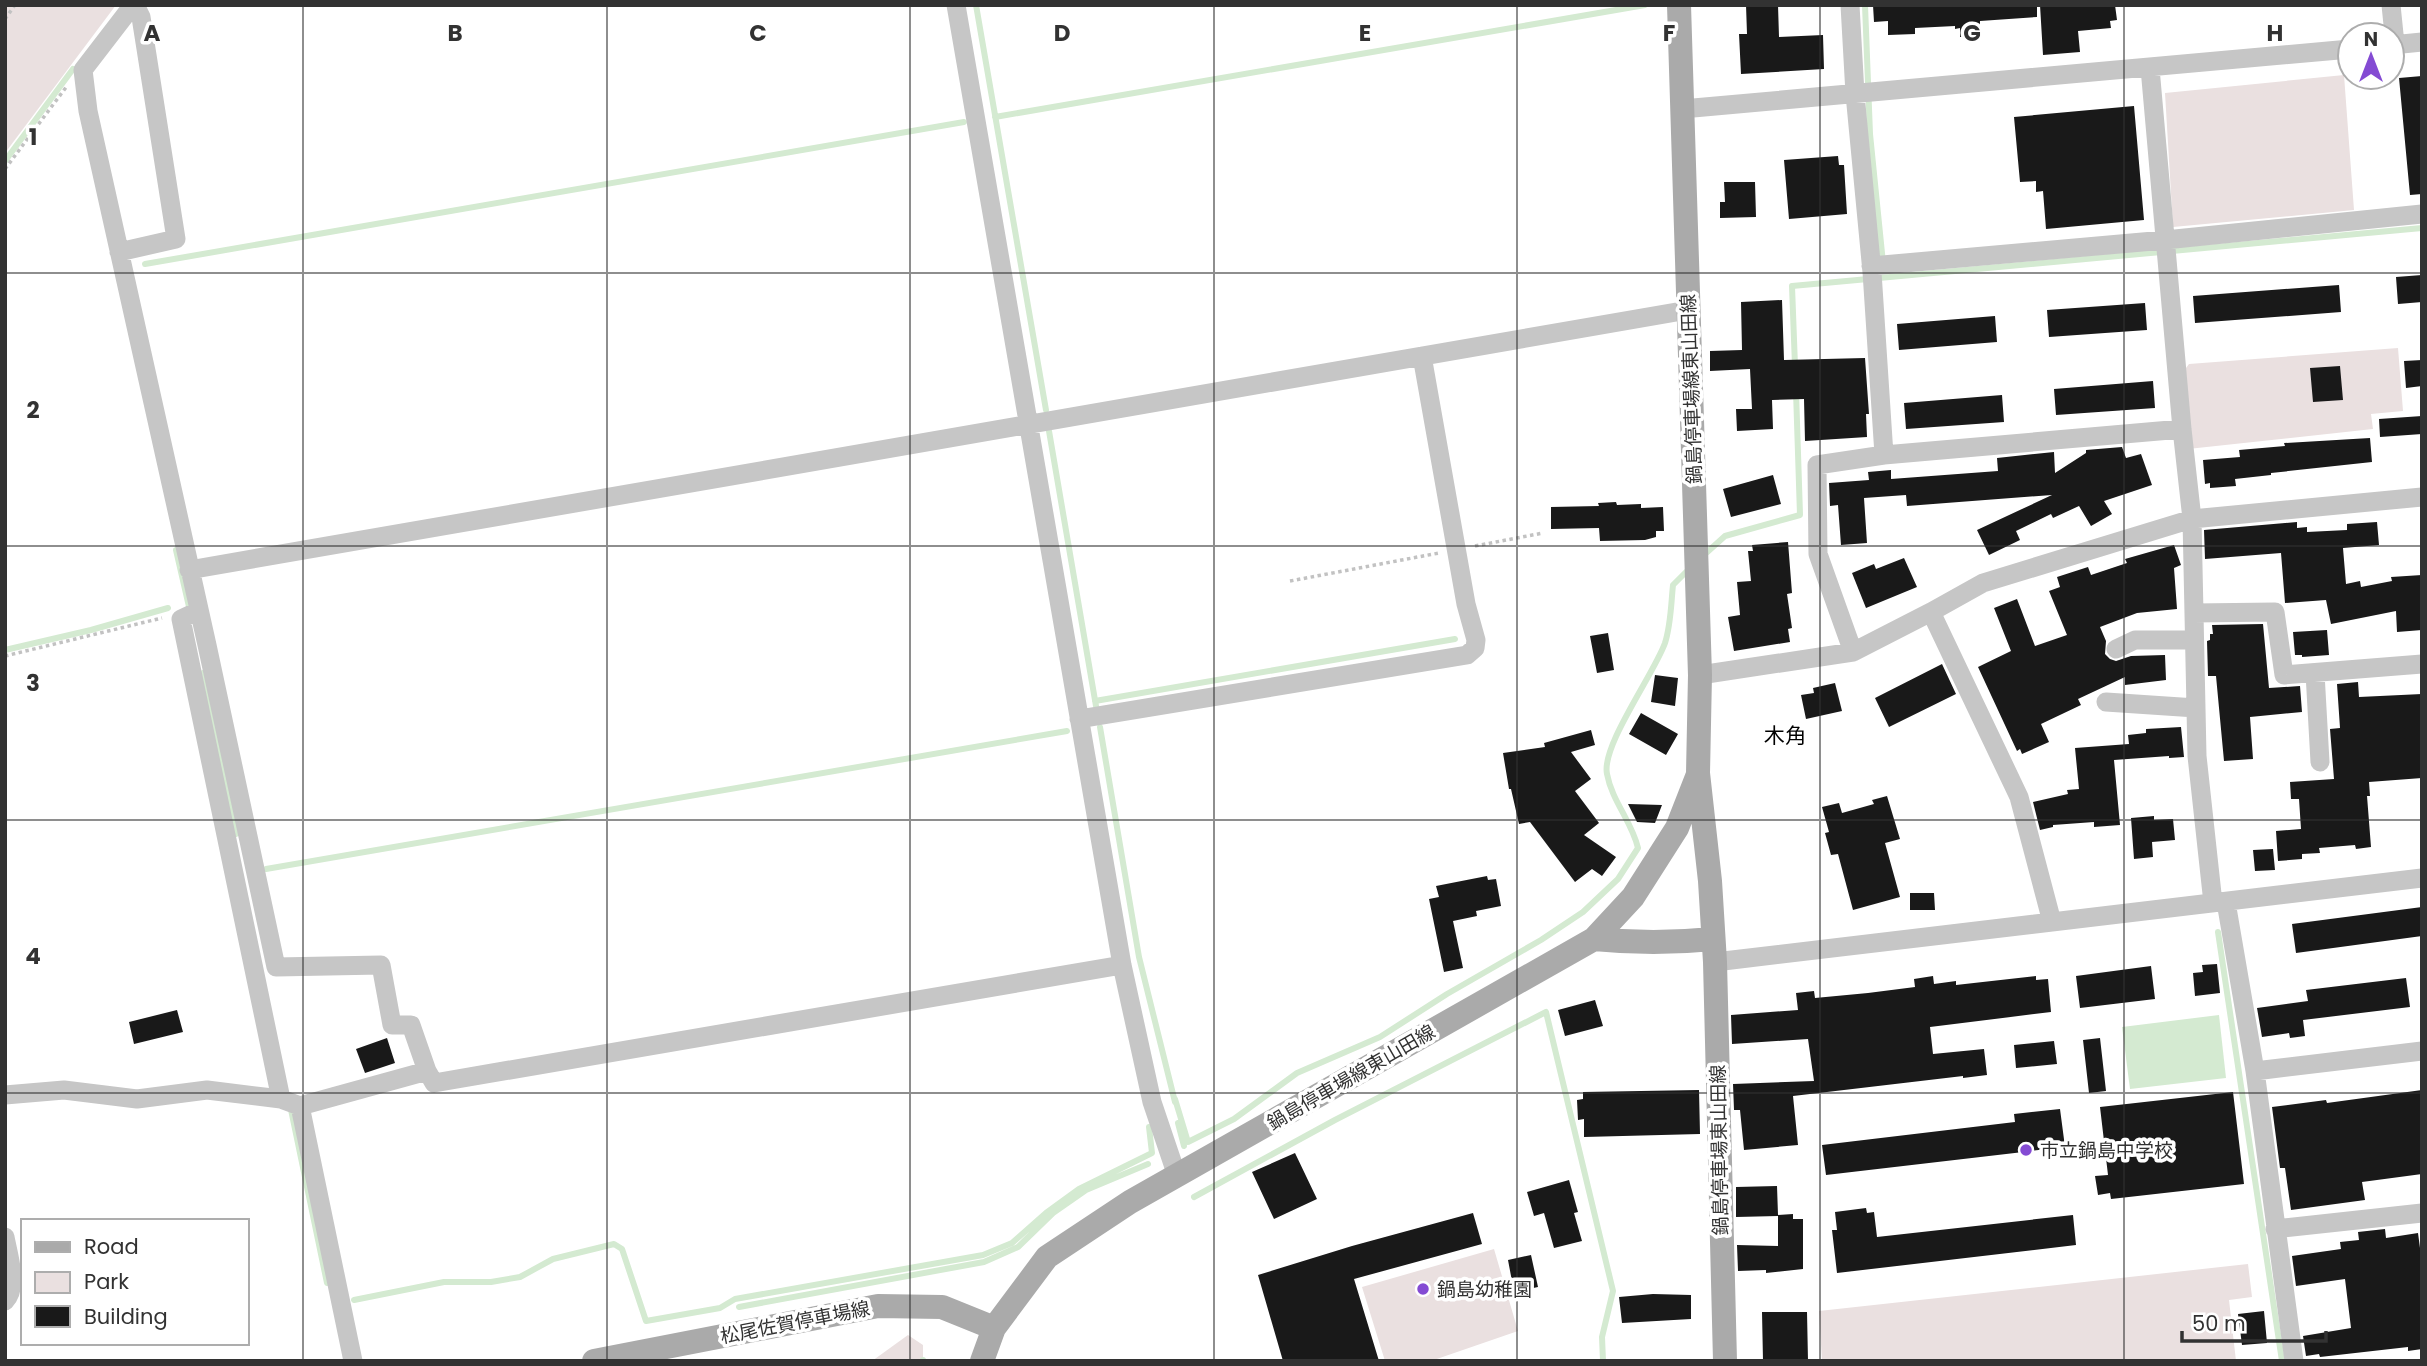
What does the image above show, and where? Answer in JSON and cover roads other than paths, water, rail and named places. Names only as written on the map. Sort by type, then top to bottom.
[{"type":"main road","name":"鍋島停車場線東山田線","points":[[1679,5],[1700,675],[1698,773],[1710,881],[1714,950]]},
{"type":"main road","name":"鍋島停車場線東山田線","points":[[982,1361],[994,1328],[1047,1256],[1130,1202],[1594,939],[1633,897],[1677,828],[1698,773]]},
{"type":"main road","points":[[1594,939],[1681,942],[1714,950]]},
{"type":"main road","name":"鍋島停車場東山田線","points":[[1714,950],[1725,1361]]},
{"type":"main road","name":"松尾佐賀停車場線","points":[[594,1361],[878,1306],[942,1307],[994,1328]]},
{"type":"street","points":[[119,252],[176,239],[141,18],[134,5],[83,70],[88,111],[119,252],[189,570],[190,615],[281,1099]]},
{"type":"street","points":[[956,5],[1122,965],[1152,1102],[1177,1176]]},
{"type":"street","points":[[1850,5],[1884,455]]},
{"type":"street","points":[[1682,109],[2336,50]]},
{"type":"street","points":[[2150,68],[2192,519],[2197,756],[2220,903],[2255,1071],[2294,1361]]},
{"type":"street","points":[[1872,274],[2166,248],[2422,214]]},
{"type":"street","points":[[189,570],[1688,310]]},
{"type":"street","points":[[1079,719],[1467,654],[1475,649],[1476,640],[1466,604],[1422,356]]},
{"type":"street","points":[[1853,652],[1818,554],[1817,465],[1884,455],[2182,429]]},
{"type":"street","points":[[1700,675],[1853,652],[1983,583],[2192,519],[2422,497]]},
{"type":"street","points":[[1931,612],[2019,797],[2052,922]]},
{"type":"street","points":[[2194,613],[2275,612],[2284,675],[2422,664]]},
{"type":"street","points":[[190,615],[276,967],[381,965],[392,1025],[411,1025],[433,1083],[1122,965]]},
{"type":"street","points":[[2116,649],[2135,640],[2194,640]]},
{"type":"street","points":[[2315,673],[2320,762]]},
{"type":"street","points":[[2106,702],[2196,708]]},
{"type":"street","points":[[1714,950],[2052,922],[2422,878]]},
{"type":"street","points":[[2255,1071],[2422,1051]]},
{"type":"street","points":[[5,1095],[64,1090],[138,1099],[207,1090],[281,1099],[300,1106],[427,1071]]},
{"type":"street","points":[[300,1106],[353,1361]]},
{"type":"street","points":[[2276,1229],[2422,1213]]},
{"type":"street","points":[[5,1237],[11,1277],[10,1297],[5,1301]]},
{"type":"waterway","points":[[976,5],[1046,410]]},
{"type":"waterway","points":[[995,117],[1645,5]]},
{"type":"waterway","points":[[1865,5],[1870,134],[1883,263]]},
{"type":"waterway","points":[[5,161],[73,69]]},
{"type":"waterway","points":[[145,264],[964,122]]},
{"type":"waterway","points":[[1795,366],[1792,286],[2422,228]]},
{"type":"waterway","points":[[1704,555],[1725,536],[1800,515],[1796,391]]},
{"type":"waterway","points":[[1049,431],[1096,706]]},
{"type":"waterway","points":[[176,550],[190,611]]},
{"type":"waterway","points":[[1175,1099],[1188,1142],[1234,1119],[1297,1073],[1380,1037],[1447,994],[1541,940],[1583,912],[1618,879],[1638,848],[1610,784],[1607,762],[1620,728],[1665,643],[1673,585],[1688,570]]},
{"type":"waterway","points":[[5,650],[168,608]]},
{"type":"waterway","points":[[1095,701],[1455,639]]},
{"type":"waterway","points":[[203,673],[236,834]]},
{"type":"waterway","points":[[1100,727],[1139,957],[1175,1102]]},
{"type":"waterway","points":[[266,869],[1067,731]]},
{"type":"waterway","points":[[2218,932],[2282,1361]]},
{"type":"waterway","points":[[1194,1197],[1335,1120],[1546,1012],[1613,1291],[1602,1337],[1603,1361]]},
{"type":"waterway","points":[[290,1105],[327,1283]]},
{"type":"waterway","points":[[1178,1123],[1184,1146]]},
{"type":"waterway","points":[[354,1300],[444,1282],[491,1282],[520,1277],[553,1259],[614,1244],[622,1249],[646,1321],[720,1308],[735,1299],[983,1255],[1012,1243],[1079,1189],[1152,1153],[1149,1127]]},
{"type":"waterway","points":[[739,1307],[984,1262],[1018,1247],[1053,1213],[1086,1190],[1148,1164]]},
{"type":"place","name":"市立鍋島中学校","points":[[2026,1150]]},
{"type":"place","name":"鍋島幼稚園","points":[[1423,1289]]},
{"type":"district","name":"木角","points":[[1785,736]]}]
